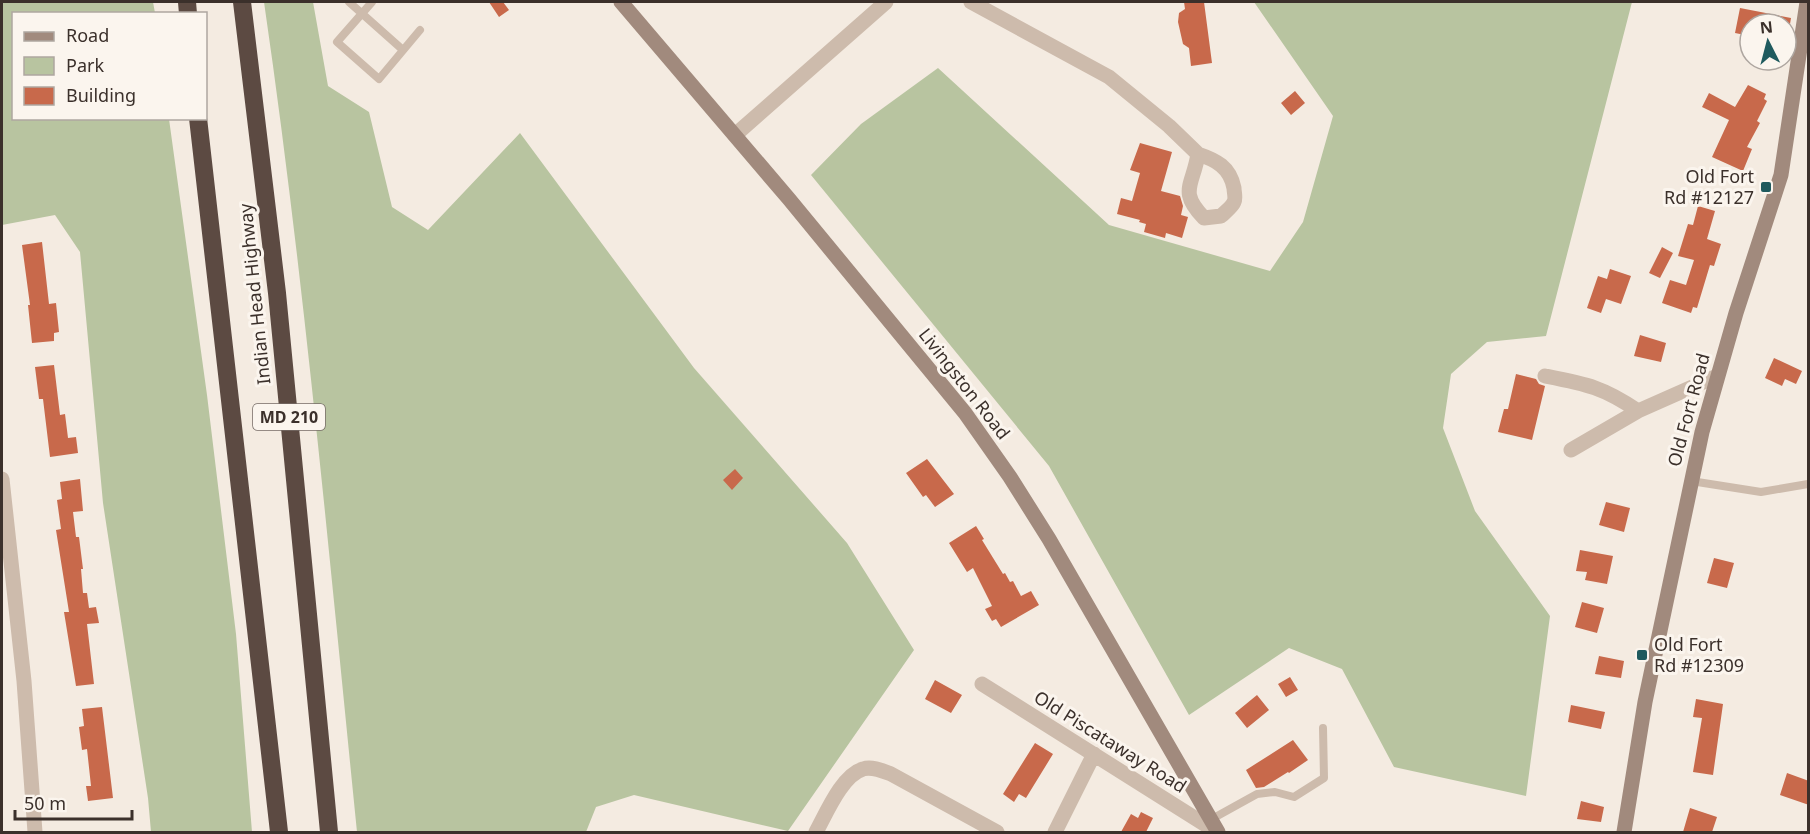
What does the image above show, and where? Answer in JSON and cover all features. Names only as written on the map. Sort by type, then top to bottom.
[{"type":"highway","name":"Indian Head Highway","points":[[242,2],[277,293],[329,832]]},
{"type":"highway","name":"Indian Head Highway","points":[[198,120],[279,832]]},
{"type":"main road","name":"Livingston Road","points":[[621,2],[735,135],[965,412],[1004,468],[1054,548],[1215,828]]},
{"type":"main road","name":"Old Fort Road","points":[[1624,832],[1645,702],[1691,481],[1717,375],[1781,175],[1807,2]]},
{"type":"street","points":[[735,135],[886,2]]},
{"type":"street","points":[[971,2],[1109,77],[1169,126],[1198,154]]},
{"type":"street","points":[[1571,450],[1638,411],[1717,375]]},
{"type":"street","points":[[1545,376],[1602,389],[1638,411]]},
{"type":"street","points":[[2,479],[24,681],[35,832]]},
{"type":"street","name":"Old Piscataway Road","points":[[982,684],[1215,828]]},
{"type":"street","points":[[1055,832],[1094,754]]},
{"type":"street","points":[[816,832],[844,783],[854,773],[865,768],[891,774],[997,832]]},
{"type":"lane","points":[[349,2],[403,50]]},
{"type":"lane","points":[[372,2],[337,42],[379,79],[420,30]]},
{"type":"lane","points":[[1691,481],[1761,492],[1809,484]]},
{"type":"lane","points":[[1215,828],[1257,794],[1275,792],[1294,797],[1324,778],[1323,728]]},
{"type":"green space","points":[[2,2],[153,2],[155,12],[12,12],[12,120],[169,120],[207,395],[236,634],[252,832],[151,832],[148,798],[103,503],[80,252],[55,215],[2,225]]},
{"type":"green space","points":[[264,2],[313,2],[328,86],[369,112],[392,207],[428,230],[520,133],[694,368],[847,543],[914,650],[788,831],[634,795],[596,807],[586,832],[357,832],[304,312]]},
{"type":"green space","points":[[1254,2],[1632,2],[1546,336],[1487,342],[1451,374],[1443,428],[1475,511],[1550,616],[1526,796],[1394,767],[1342,669],[1289,648],[1189,715],[1049,466],[811,175],[861,124],[938,68],[1109,225],[1270,271],[1303,222],[1333,116]]},
{"type":"building","points":[[489,2],[503,2],[509,10],[499,17]]},
{"type":"building","points":[[1184,2],[1204,2],[1212,63],[1191,66],[1189,48],[1183,44],[1178,22],[1179,13],[1185,9]]},
{"type":"building","points":[[1740,8],[1760,12],[1739,12]]},
{"type":"building","points":[[1738,18],[1738,34],[1735,33]]},
{"type":"building","points":[[1748,85],[1766,94],[1764,99],[1767,101],[1757,121],[1760,123],[1747,147],[1752,149],[1743,171],[1712,157],[1729,120],[1702,107],[1709,93],[1735,107]]},
{"type":"building","points":[[1295,91],[1305,103],[1291,115],[1281,103]]},
{"type":"building","points":[[1140,143],[1172,152],[1161,191],[1180,196],[1183,206],[1181,215],[1188,217],[1182,238],[1166,233],[1165,238],[1144,232],[1146,224],[1139,222],[1140,220],[1117,214],[1121,198],[1132,201],[1140,173],[1130,170]]},
{"type":"building","points":[[1698,206],[1715,211],[1707,239],[1721,244],[1714,266],[1710,265],[1697,308],[1693,307],[1691,313],[1662,303],[1670,280],[1686,285],[1694,260],[1678,256],[1688,224],[1693,225]]},
{"type":"building","points":[[42,242],[49,304],[56,303],[59,332],[54,333],[54,341],[32,343],[28,305],[30,305],[22,245]]},
{"type":"building","points":[[1662,247],[1673,253],[1660,278],[1649,273]]},
{"type":"building","points":[[1610,269],[1631,276],[1621,304],[1606,299],[1601,313],[1587,308],[1598,276],[1607,279]]},
{"type":"building","points":[[1640,335],[1666,343],[1661,362],[1634,356]]},
{"type":"building","points":[[1774,358],[1802,371],[1796,384],[1785,379],[1782,386],[1765,378]]},
{"type":"building","points":[[54,365],[60,415],[65,414],[68,438],[76,437],[78,453],[50,457],[43,399],[39,399],[35,367]]},
{"type":"building","points":[[1516,374],[1536,379],[1539,384],[1545,386],[1532,440],[1498,432],[1504,409],[1508,409]]},
{"type":"building","points":[[927,459],[954,494],[935,507],[926,495],[923,497],[906,473]]},
{"type":"building","points":[[735,469],[743,478],[732,490],[723,480]]},
{"type":"building","points":[[80,479],[83,511],[73,512],[83,569],[81,569],[83,593],[87,593],[89,608],[96,607],[99,623],[87,624],[94,684],[76,686],[64,612],[69,612],[56,530],[61,529],[57,500],[62,499],[60,482]]},
{"type":"building","points":[[1606,502],[1630,508],[1624,532],[1599,525]]},
{"type":"building","points":[[976,526],[1003,574],[1005,573],[1010,582],[1013,581],[1021,596],[1031,591],[1039,605],[1001,627],[996,619],[992,621],[985,609],[992,606],[973,568],[967,572],[949,543]]},
{"type":"building","points":[[1580,550],[1613,556],[1607,584],[1585,580],[1587,572],[1576,571]]},
{"type":"building","points":[[1714,558],[1734,563],[1727,588],[1707,583]]},
{"type":"building","points":[[1582,602],[1604,608],[1597,633],[1575,627]]},
{"type":"building","points":[[1599,656],[1624,661],[1621,678],[1595,674]]},
{"type":"building","points":[[1290,677],[1298,690],[1286,697],[1278,684]]},
{"type":"building","points":[[935,680],[962,695],[951,713],[925,699]]},
{"type":"building","points":[[1257,695],[1269,710],[1247,728],[1235,713]]},
{"type":"building","points":[[1696,699],[1723,704],[1713,775],[1693,772],[1702,718],[1693,717]]},
{"type":"building","points":[[1571,705],[1605,712],[1601,729],[1568,722]]},
{"type":"building","points":[[102,707],[113,798],[88,801],[86,786],[91,786],[87,749],[82,750],[79,727],[84,726],[82,709]]},
{"type":"building","points":[[1293,740],[1308,760],[1264,787],[1256,788],[1246,770]]},
{"type":"building","points":[[1035,743],[1053,754],[1026,798],[1019,794],[1014,802],[1003,794]]},
{"type":"building","points":[[1787,773],[1809,781],[1809,805],[1780,795]]},
{"type":"building","points":[[1581,801],[1604,807],[1601,822],[1577,819]]},
{"type":"building","points":[[1690,808],[1717,817],[1712,832],[1683,832]]},
{"type":"building","points":[[1141,812],[1153,818],[1146,832],[1121,832],[1131,814],[1138,818]]},
{"type":"place","name":"Old Fort Rd #12127","points":[[1766,187]]},
{"type":"place","name":"Old Fort Rd #12309","points":[[1642,655]]}]
